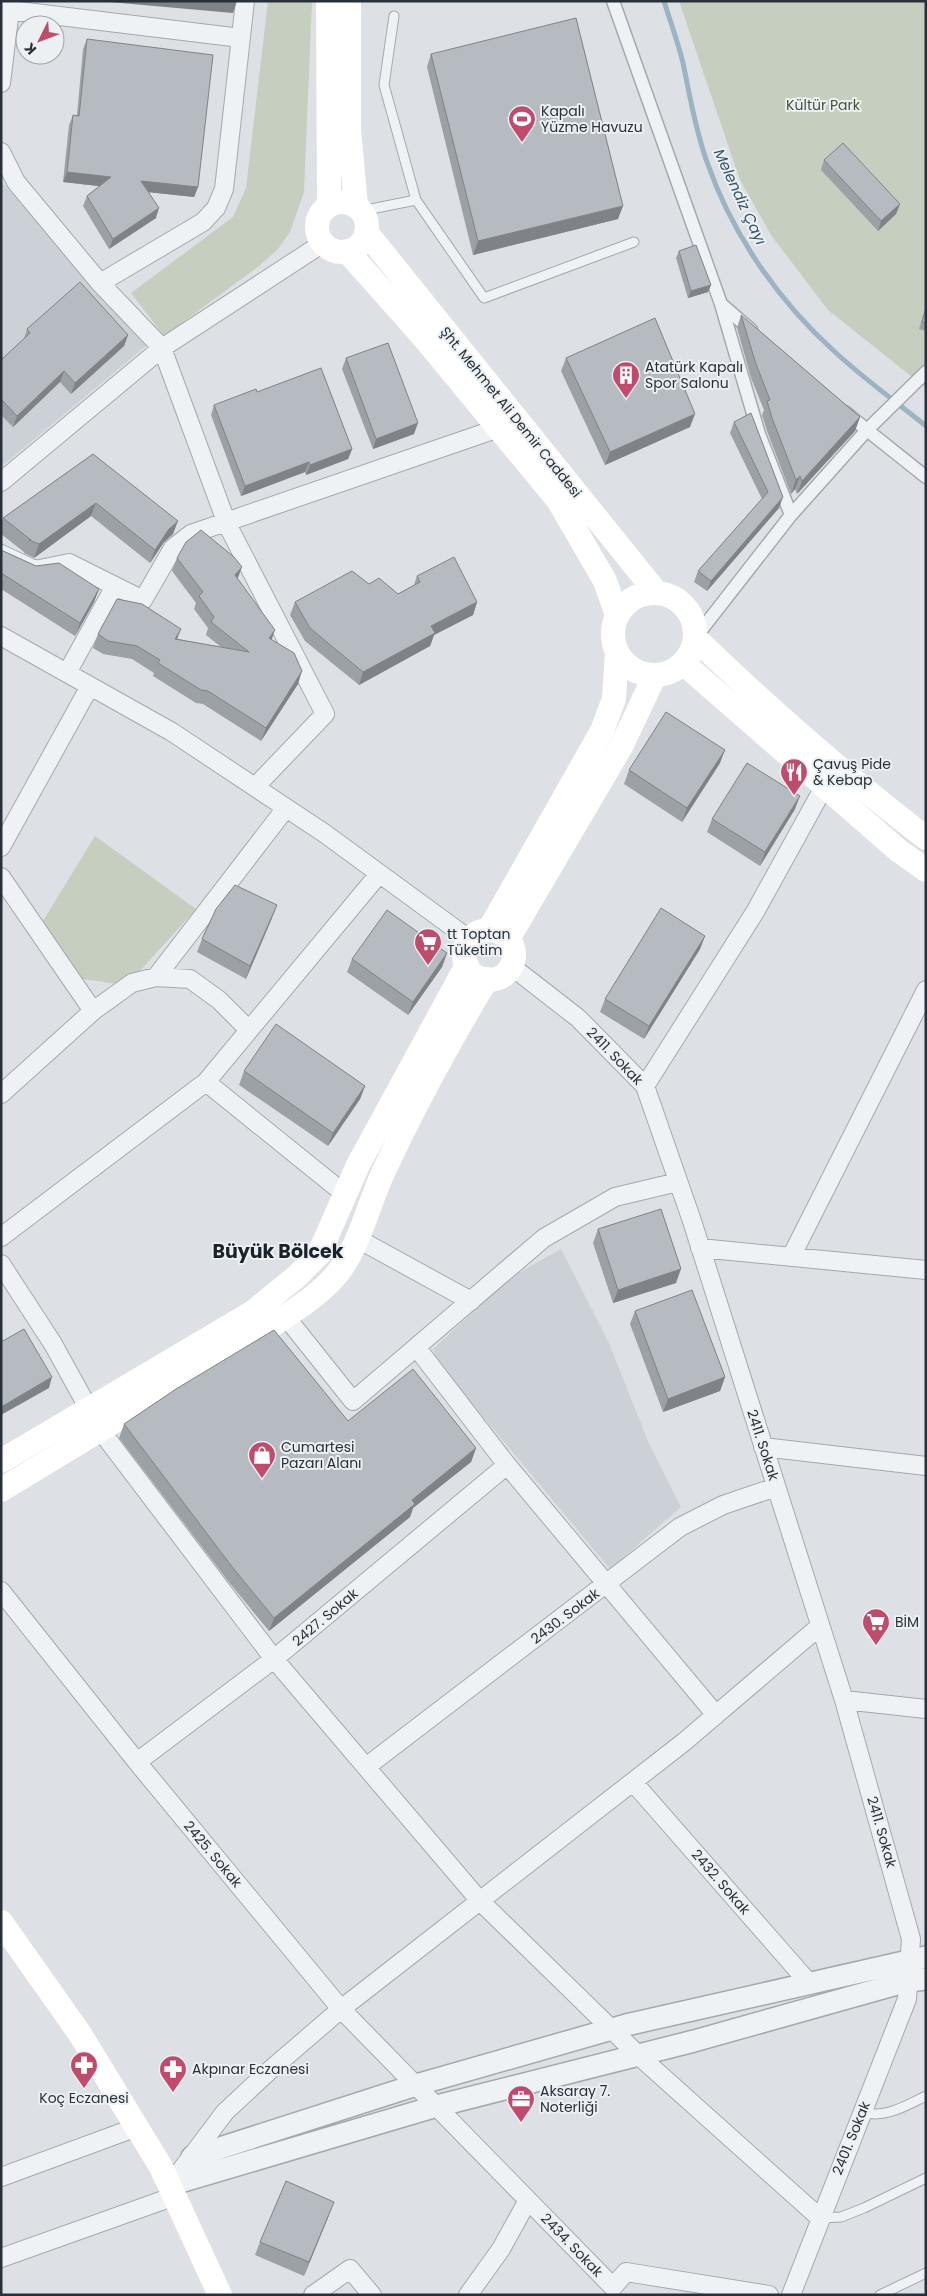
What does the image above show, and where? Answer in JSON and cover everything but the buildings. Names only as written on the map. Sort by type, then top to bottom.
[{"type":"main road","points":[[328,1],[329,205]]},
{"type":"main road","points":[[350,1],[349,129],[361,216],[358,245],[347,251],[337,251],[324,242],[317,228],[322,212],[329,205],[342,202],[361,216]]},
{"type":"main road","name":"Şht. Mehmet Ali Demir Caddesi","points":[[361,216],[656,592]]},
{"type":"main road","name":"Şht. Mehmet Ali Demir Caddesi","points":[[347,251],[420,333],[558,500],[605,581],[618,615]]},
{"type":"main road","points":[[489,936],[602,731],[614,699],[617,652],[614,640],[614,624],[618,615],[626,603],[635,597],[656,592],[670,596],[682,603],[690,615],[695,638],[692,649],[683,663],[672,671],[655,674],[637,671],[624,662],[617,652]]},
{"type":"main road","points":[[695,638],[744,685],[883,805],[926,838]]},
{"type":"main road","points":[[683,663],[899,852],[926,870]]},
{"type":"main road","points":[[489,936],[514,954],[511,966],[500,976],[487,979],[478,977],[467,965],[464,956],[489,936],[622,745],[655,674]]},
{"type":"main road","points":[[1,1460],[253,1312],[296,1277],[319,1254],[358,1165],[467,965]]},
{"type":"main road","points":[[1,1490],[286,1317],[308,1301],[339,1270],[358,1239],[382,1174],[449,1043],[487,979]]},
{"type":"main road","points":[[1,1922],[80,2034],[137,2127],[169,2183],[220,2295]]},
{"type":"street","points":[[100,283],[203,222],[216,208],[224,189],[245,1]]},
{"type":"street","points":[[613,1],[720,304],[759,434],[791,515]]},
{"type":"street","points":[[1,84],[4,35],[11,6],[241,38]]},
{"type":"street","points":[[1,152],[16,182],[100,283],[162,348],[227,524],[325,714],[255,787]]},
{"type":"street","points":[[1,482],[162,348],[324,242]]},
{"type":"street","points":[[720,304],[757,336]]},
{"type":"street","points":[[695,638],[791,515],[867,430],[926,372]]},
{"type":"street","points":[[837,405],[926,477]]},
{"type":"street","points":[[1,554],[34,570],[69,563],[143,600],[173,548],[192,534],[227,524],[499,428]]},
{"type":"street","points":[[67,673],[115,586]]},
{"type":"street","points":[[1,636],[172,732],[286,808],[379,874],[489,936]]},
{"type":"street","points":[[1,847],[90,686]]},
{"type":"street","points":[[645,1086],[755,912],[824,787]]},
{"type":"street","points":[[156,978],[286,808]]},
{"type":"street","points":[[1,1238],[206,1082],[379,874]]},
{"type":"street","points":[[1,877],[93,1011]]},
{"type":"street","name":"2411. Sokak","points":[[511,966],[578,1018],[645,1086],[700,1248],[844,1700],[918,1958],[917,1980]]},
{"type":"street","points":[[1,1094],[93,1011],[132,983],[156,978],[190,979],[219,1000],[249,1030]]},
{"type":"street","points":[[791,1257],[926,990]]},
{"type":"street","points":[[206,1082],[346,1195]]},
{"type":"street","points":[[286,1317],[353,1401],[544,1238],[615,1197],[678,1182]]},
{"type":"street","points":[[358,1239],[471,1301]]},
{"type":"street","points":[[700,1248],[926,1270]]},
{"type":"street","points":[[1,1264],[53,1344],[101,1431],[274,1659],[480,1901],[638,2055],[820,2218]]},
{"type":"street","points":[[417,1348],[507,1464],[716,1715]]},
{"type":"street","points":[[763,1447],[926,1466]]},
{"type":"street","name":"2427. Sokak","points":[[137,1762],[274,1659],[507,1464]]},
{"type":"street","name":"2430. Sokak","points":[[366,1767],[680,1527],[723,1505],[776,1487]]},
{"type":"street","name":"2425. Sokak","points":[[1,1591],[137,1762],[341,2009],[437,2106]]},
{"type":"street","points":[[169,2183],[192,2157],[226,2112],[269,2071],[341,2009],[633,1782],[716,1715],[820,1626]]},
{"type":"street","points":[[844,1700],[926,1709]]},
{"type":"street","name":"2432. Sokak","points":[[633,1782],[809,1983]]},
{"type":"street","points":[[192,2157],[416,2085],[612,2029],[918,1958]]},
{"type":"street","points":[[1,2258],[169,2183],[437,2106],[638,2055],[917,1980]]},
{"type":"street","name":"2401. Sokak","points":[[791,2295],[907,1999],[917,1980]]},
{"type":"street","name":"2434. Sokak","points":[[437,2106],[528,2200],[610,2291],[626,2272],[769,2295]]},
{"type":"street","points":[[1,2177],[137,2127]]},
{"type":"street","points":[[468,2295],[502,2249],[528,2200]]},
{"type":"street","points":[[313,2295],[350,2270],[372,2295]]},
{"type":"lane","points":[[394,16],[384,85],[416,200],[484,298],[634,242]]},
{"type":"lane","points":[[361,216],[416,200]]},
{"type":"lane","points":[[862,2112],[875,2116],[896,2110],[926,2096]]},
{"type":"lane","points":[[820,2218],[841,2217],[926,2178]]},
{"type":"lane","points":[[880,2295],[926,2273]]},
{"type":"shaded area","points":[[1,181],[146,346],[1,467]]},
{"type":"shaded area","points":[[561,1249],[609,1343],[647,1439],[681,1507],[610,1569],[436,1360],[433,1349],[511,1277]]},
{"type":"green space","points":[[268,1],[312,1],[304,192],[290,232],[278,249],[259,266],[164,336],[131,293],[233,217],[246,188]]},
{"type":"green space","name":"Kültür Park","points":[[679,1],[926,1],[926,388],[828,310],[771,235],[740,180]]},
{"type":"green space","points":[[95,836],[196,909],[139,972],[117,984],[83,979],[43,921]]},
{"type":"waterway","name":"Melendiz Çayı","points":[[664,1],[681,55],[703,150],[717,189],[743,240],[776,288],[814,332],[857,371],[926,426]]},
{"type":"place","name":"Kapalı Yüzme Havuzu","points":[[522,143]]},
{"type":"place","name":"Atatürk Kapalı Spor Salonu","points":[[626,399]]},
{"type":"place","name":"Çavuş Pide & Kebap","points":[[794,796]]},
{"type":"place","name":"tt Toptan Tüketim","points":[[428,966]]},
{"type":"place","name":"Cumartesi Pazarı Alanı","points":[[262,1479]]},
{"type":"place","name":"BİM","points":[[876,1646]]},
{"type":"place","name":"Koç Eczanesi","points":[[84,2089]]},
{"type":"place","name":"Akpınar Eczanesi","points":[[173,2093]]},
{"type":"place","name":"Aksaray 7. Noterliği","points":[[521,2123]]},
{"type":"district","name":"Büyük Bölcek","points":[[278,1251]]}]
